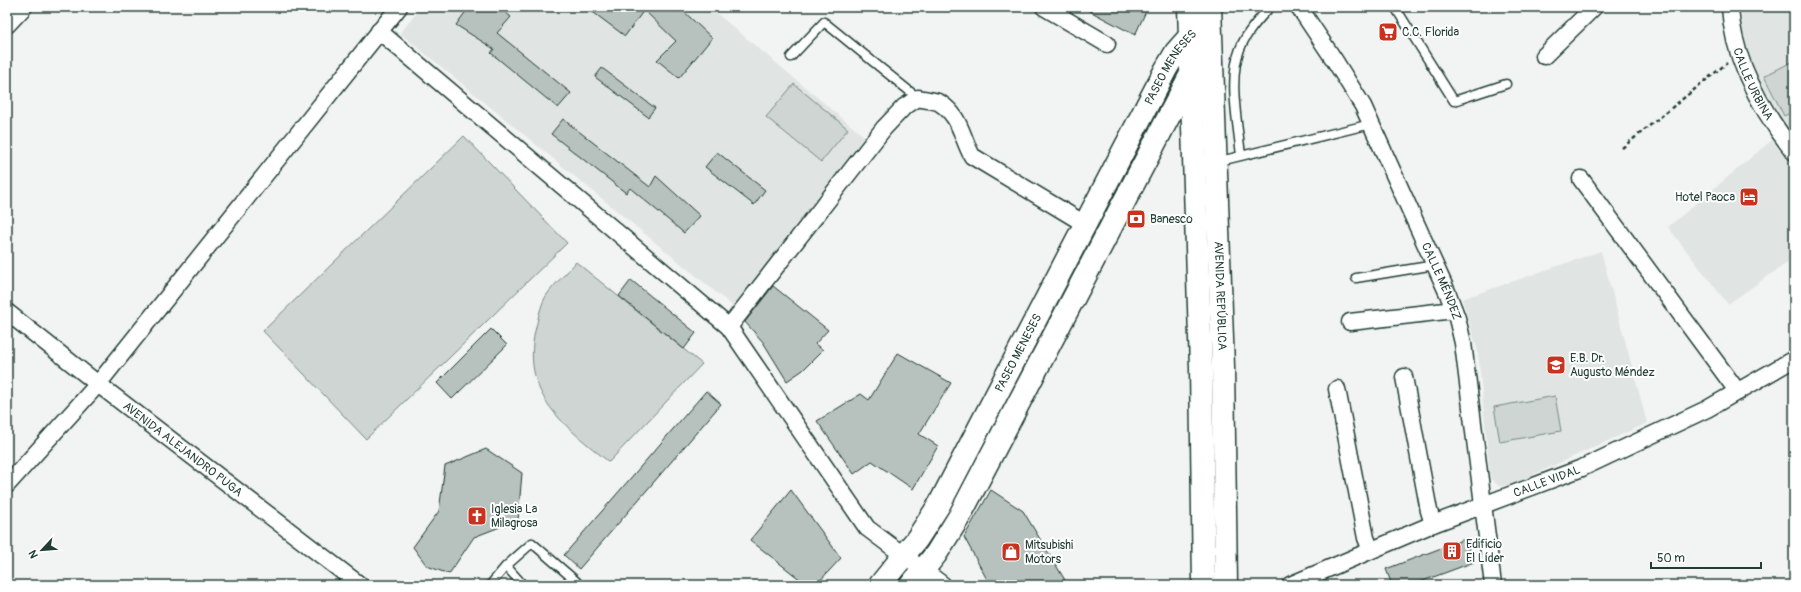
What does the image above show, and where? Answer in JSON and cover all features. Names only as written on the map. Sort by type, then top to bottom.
[{"type":"street","points":[[7,25],[24,7]]},
{"type":"street","points":[[7,485],[98,384],[399,7]]},
{"type":"street","points":[[1044,7],[1107,44]]},
{"type":"street","name":"AVENIDA REPÚBLICA","points":[[1189,7],[1190,74],[1201,367],[1204,585]]},
{"type":"street","name":"CALLE MÉNDEZ","points":[[1299,7],[1351,85],[1371,124],[1454,310],[1463,342],[1493,585]]},
{"type":"street","points":[[1544,56],[1594,7]]},
{"type":"street","name":"CALLE URBINA","points":[[1730,7],[1733,34],[1739,54],[1756,95],[1794,152]]},
{"type":"street","name":"AVENIDA REPÚBLICA","points":[[1212,9],[1215,162],[1223,366],[1226,585]]},
{"type":"street","name":"PASEO MENESES","points":[[880,585],[917,540],[938,505],[1166,69],[1176,52],[1212,9]]},
{"type":"street","name":"PASEO MENESES","points":[[917,578],[936,554],[959,517],[1190,74],[1212,9]]},
{"type":"street","points":[[379,31],[729,327],[867,528],[904,555],[917,578],[943,585]]},
{"type":"street","points":[[729,327],[884,128],[904,107],[918,98],[939,103],[959,122],[964,142],[972,156],[1085,224]]},
{"type":"street","points":[[1581,179],[1738,392]]},
{"type":"street","points":[[1350,322],[1454,310]]},
{"type":"street","name":"AVENIDA ALEJANDRO PUGA","points":[[7,312],[98,384],[360,585]]},
{"type":"street","name":"CALLE VIDAL","points":[[1290,585],[1433,524],[1582,468],[1680,423],[1738,392],[1794,359]]},
{"type":"street","points":[[1404,377],[1429,511],[1433,524]]},
{"type":"street","points":[[1337,389],[1366,538],[1371,550]]},
{"type":"lane","points":[[1241,156],[1235,90],[1235,66],[1240,49],[1247,36],[1270,7]]},
{"type":"lane","points":[[1395,7],[1454,101],[1506,84]]},
{"type":"lane","points":[[791,58],[824,22],[918,98]]},
{"type":"lane","points":[[1215,162],[1371,124]]},
{"type":"lane","points":[[1356,278],[1435,265]]},
{"type":"lane","points":[[490,585],[506,566],[532,543],[577,582],[574,585]]},
{"type":"lane","points":[[506,566],[523,585]]},
{"type":"path","points":[[1622,148],[1739,54]]},
{"type":"shaded area","points":[[422,7],[709,7],[867,139],[734,307],[400,33]]},
{"type":"shaded area","points":[[1741,7],[1794,7],[1794,138],[1765,92],[1755,72],[1743,33]]},
{"type":"shaded area","points":[[1794,61],[1794,111],[1784,116],[1764,76]]},
{"type":"shaded area","points":[[794,84],[848,129],[821,162],[766,117]]},
{"type":"shaded area","points":[[464,136],[567,243],[366,439],[263,331]]},
{"type":"shaded area","name":"Hotel Paoca","points":[[1772,140],[1794,167],[1794,258],[1728,304],[1668,227]]},
{"type":"shaded area","name":"E.B. Dr. Augusto Méndez","points":[[1601,251],[1647,423],[1511,485],[1499,486],[1491,479],[1490,475],[1478,351],[1462,299]]},
{"type":"shaded area","points":[[576,262],[702,364],[609,462],[563,422],[550,407],[541,392],[534,374],[532,354],[535,331],[542,304],[549,292]]},
{"type":"shaded area","points":[[1555,396],[1561,431],[1500,442],[1494,407]]},
{"type":"building","points":[[469,7],[499,7],[511,17],[497,33],[571,93],[558,108],[491,53],[494,49],[456,25]]},
{"type":"building","points":[[586,7],[679,7],[712,38],[679,78],[657,60],[676,41],[644,10],[625,36]]},
{"type":"building","points":[[1082,7],[1148,7],[1135,35]]},
{"type":"building","points":[[602,68],[655,108],[648,117],[595,77]]},
{"type":"building","points":[[563,119],[650,187],[656,176],[700,216],[684,233],[630,188],[626,193],[551,134]]},
{"type":"building","points":[[717,152],[765,190],[754,205],[705,167]]},
{"type":"building","points":[[631,280],[696,333],[684,349],[619,296]]},
{"type":"building","points":[[773,286],[828,330],[815,344],[823,350],[803,370],[787,381],[763,342],[745,322]]},
{"type":"building","points":[[491,329],[507,345],[452,399],[437,383]]},
{"type":"building","points":[[898,353],[951,383],[919,434],[938,446],[913,489],[872,461],[854,474],[817,421],[861,394],[869,400]]},
{"type":"building","points":[[706,391],[721,404],[579,569],[564,555]]},
{"type":"building","name":"Iglesia La Milagrosa","points":[[486,449],[522,473],[518,520],[474,537],[449,574],[427,566],[413,547],[439,511],[445,466]]},
{"type":"building","points":[[791,490],[841,558],[816,585],[807,585],[750,540]]},
{"type":"building","name":"Mitsubishi Motors","points":[[991,490],[1023,511],[1068,585],[990,585],[964,537]]},
{"type":"building","name":"Edificio El Líder","points":[[1465,539],[1474,562],[1412,585],[1392,585],[1386,569]]},
{"type":"place","name":"C.C. Florida","points":[[1388,32]]},
{"type":"place","name":"Hotel Paoca","points":[[1749,197]]},
{"type":"place","name":"Banesco","points":[[1136,219]]},
{"type":"place","name":"E.B. Dr. Augusto Méndez","points":[[1556,365]]},
{"type":"place","name":"Iglesia La Milagrosa","points":[[477,516]]},
{"type":"place","name":"Edificio El Líder","points":[[1452,551]]},
{"type":"place","name":"Mitsubishi Motors","points":[[1011,552]]}]
